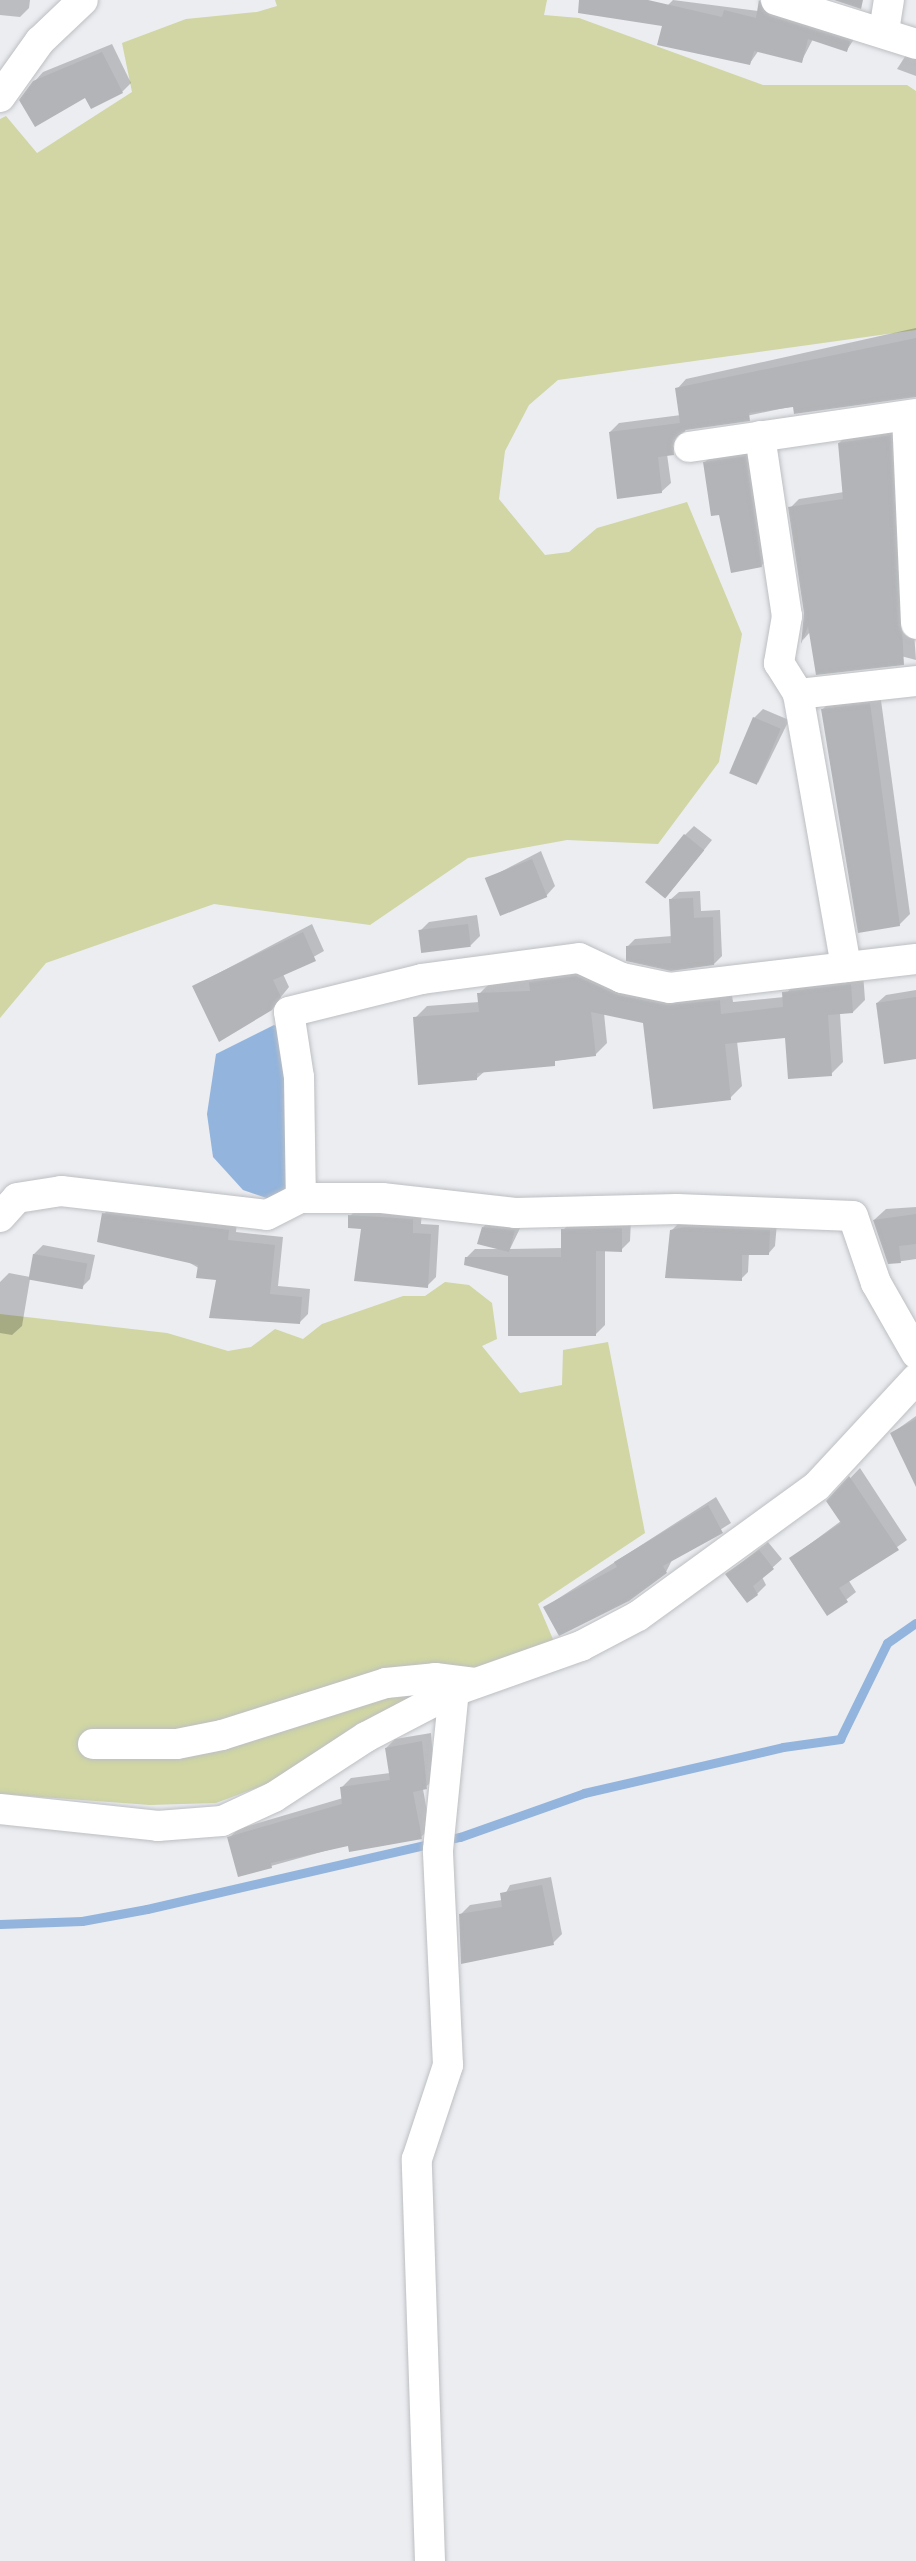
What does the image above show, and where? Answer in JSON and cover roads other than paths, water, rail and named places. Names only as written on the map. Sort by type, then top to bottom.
[{"type":"street","points":[[0,97],[40,41],[83,0]]},
{"type":"street","points":[[776,0],[884,31],[916,44]]},
{"type":"street","points":[[884,31],[889,0]]},
{"type":"street","points":[[689,447],[912,415],[916,624]]},
{"type":"street","points":[[760,436],[787,616],[780,663],[798,694],[846,967]]},
{"type":"street","points":[[798,694],[916,681]]},
{"type":"street","points":[[301,1198],[299,1077],[289,1012],[422,979],[579,958],[622,978],[670,988],[916,958]]},
{"type":"street","points":[[0,1217],[17,1198],[61,1191],[267,1215],[301,1198],[382,1198],[515,1213],[678,1209],[853,1216],[876,1283],[916,1353]]},
{"type":"street","points":[[0,1809],[158,1826],[222,1821],[274,1797],[366,1737],[464,1687],[581,1646],[638,1616],[726,1555],[817,1486],[916,1379]]},
{"type":"street","points":[[93,1744],[177,1743],[222,1735],[386,1683],[435,1677],[464,1687]]},
{"type":"street","points":[[430,2561],[417,2159],[448,2065],[438,1844],[464,1687]]},
{"type":"water","points":[[274,1025],[286,1031],[289,1194],[272,1200],[243,1190],[213,1157],[207,1114],[216,1054]]},
{"type":"waterway","points":[[0,1924],[82,1921],[147,1909],[460,1837],[584,1793],[783,1747],[840,1739],[887,1643],[916,1623]]}]
